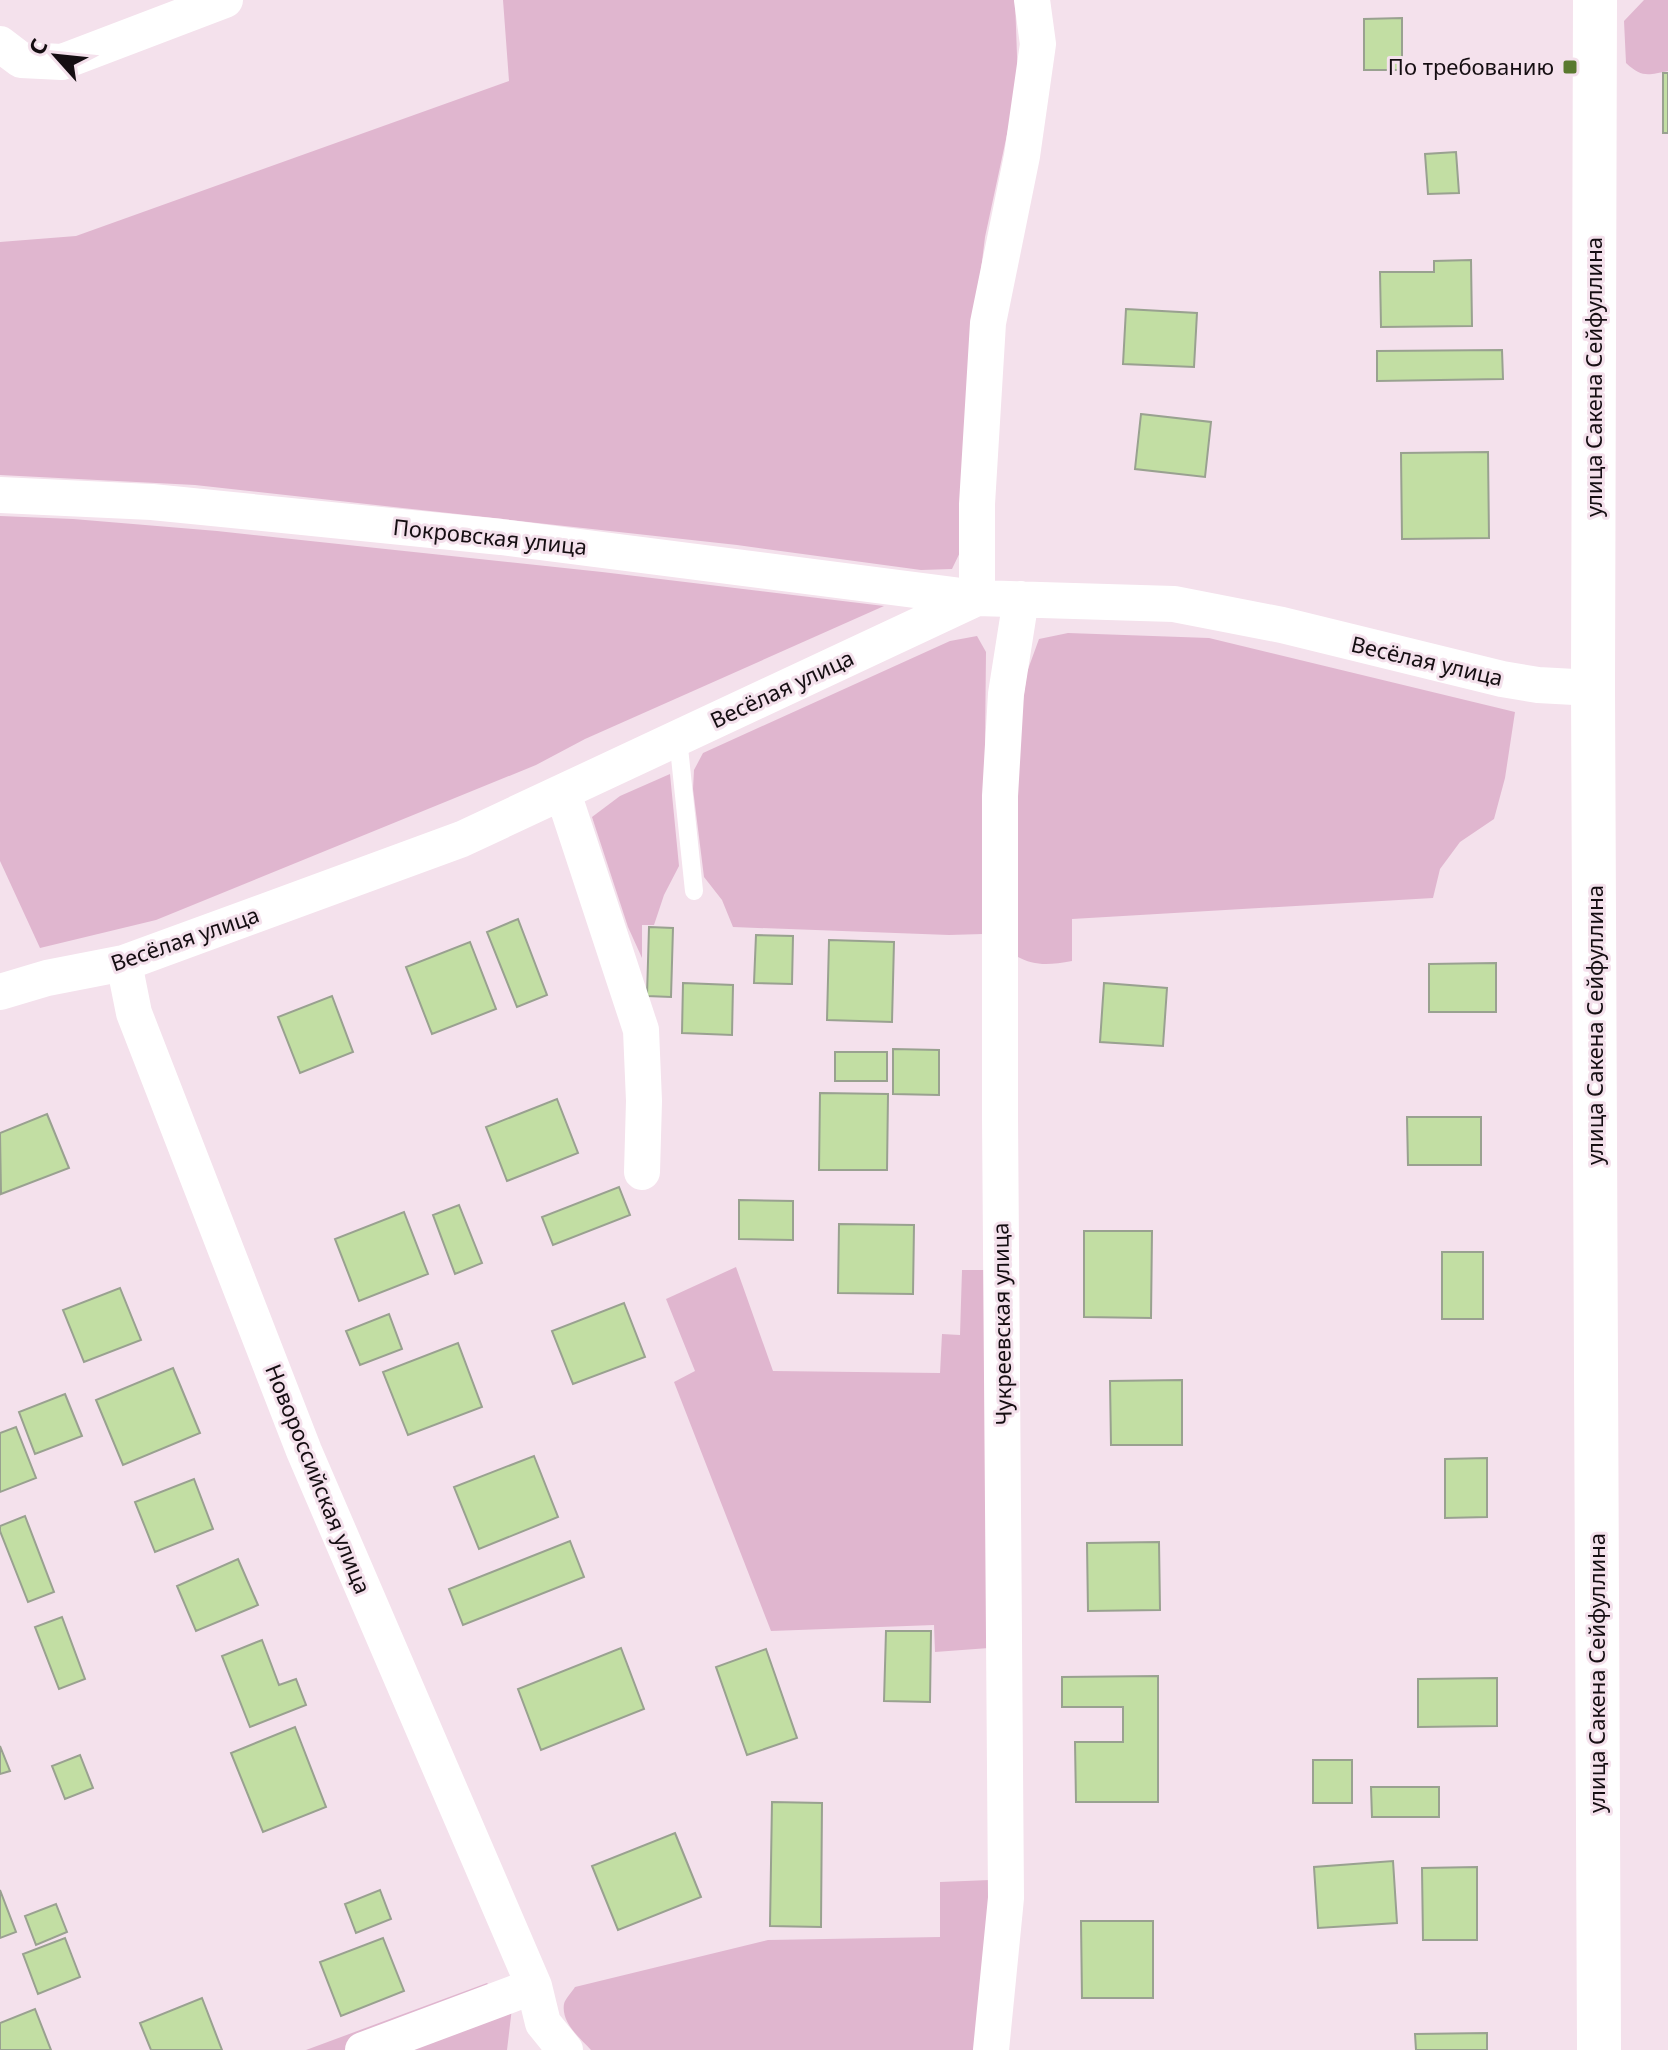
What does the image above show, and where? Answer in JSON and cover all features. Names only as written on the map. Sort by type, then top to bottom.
[{"type":"main road","name":"улица Сакена Сейфуллина","points":[[1595,0],[1593,688],[1599,2050]]},
{"type":"street","points":[[0,44],[21,60],[62,62],[225,0]]},
{"type":"street","points":[[977,598],[977,504],[988,323],[1022,156],[1038,44],[1032,0]]},
{"type":"street","name":"Покровская улица","points":[[0,495],[152,502],[501,537],[977,598]]},
{"type":"street","name":"Весёлая улица","points":[[0,992],[47,978],[124,963],[462,839],[977,598],[1174,604],[1282,625],[1502,679],[1538,685],[1593,688]]},
{"type":"street","name":"Чукреевская улица","points":[[991,2050],[1006,1898],[1000,796],[1006,694],[1021,599]]},
{"type":"street","points":[[563,793],[641,1030],[644,1101],[642,1172]]},
{"type":"street","name":"Новороссийская улица","points":[[124,963],[134,1013],[304,1451],[534,1986],[548,2041]]},
{"type":"street","points":[[363,2050],[534,1986]]},
{"type":"lane","points":[[678,738],[694,891]]},
{"type":"shaded area","points":[[503,0],[1015,0],[1018,83],[985,237],[971,351],[965,542],[952,569],[921,570],[737,545],[195,485],[0,475],[0,242],[76,236],[509,81]]},
{"type":"shaded area","points":[[1644,0],[1668,0],[1668,71],[1646,74],[1626,63],[1624,21]]},
{"type":"shaded area","points":[[0,516],[217,531],[884,606],[585,739],[536,765],[156,920],[40,948],[0,861]]},
{"type":"shaded area","points":[[1068,633],[1209,638],[1515,712],[1505,778],[1494,819],[1460,842],[1440,869],[1433,898],[1072,919],[1072,961],[1042,964],[1022,959],[1014,955],[1014,766],[1027,672],[1039,639]]},
{"type":"shaded area","points":[[977,636],[986,652],[983,934],[733,927],[722,900],[704,877],[693,789],[694,770],[703,753],[950,641]]},
{"type":"shaded area","points":[[670,774],[679,866],[664,895],[654,925],[642,925],[642,958],[628,927],[592,817],[620,796]]},
{"type":"shaded area","points":[[736,1267],[773,1371],[940,1373],[942,1334],[960,1335],[962,1270],[987,1270],[989,1648],[935,1652],[934,1625],[771,1631],[674,1382],[695,1371],[666,1299]]},
{"type":"shaded area","points":[[990,1880],[978,2050],[591,2050],[565,2018],[564,2004],[575,1987],[768,1940],[940,1937],[940,1882]]},
{"type":"shaded area","points":[[487,1983],[512,2008],[507,2050],[306,2050]]},
{"type":"building","points":[[1402,18],[1402,70],[1364,70],[1364,19]]},
{"type":"building","points":[[1663,73],[1668,73],[1668,133],[1663,133]]},
{"type":"building","points":[[1456,152],[1459,193],[1428,194],[1425,154]]},
{"type":"building","points":[[1471,260],[1472,326],[1381,327],[1380,272],[1434,272],[1434,261]]},
{"type":"building","points":[[1126,309],[1197,313],[1194,367],[1123,364]]},
{"type":"building","points":[[1502,350],[1503,379],[1377,381],[1377,351]]},
{"type":"building","points":[[1141,414],[1211,422],[1205,477],[1135,469]]},
{"type":"building","points":[[1488,452],[1489,538],[1402,539],[1401,453]]},
{"type":"building","points":[[518,919],[547,995],[517,1007],[487,932]]},
{"type":"building","points":[[649,927],[673,928],[671,997],[647,996]]},
{"type":"building","points":[[756,935],[793,936],[792,984],[754,983]]},
{"type":"building","points":[[829,940],[894,942],[892,1022],[827,1020]]},
{"type":"building","points":[[470,942],[496,1009],[432,1034],[406,967]]},
{"type":"building","points":[[1496,963],[1496,1012],[1429,1012],[1429,964]]},
{"type":"building","points":[[683,983],[733,985],[732,1035],[682,1033]]},
{"type":"building","points":[[1104,983],[1167,988],[1163,1046],[1100,1042]]},
{"type":"building","points":[[332,996],[353,1052],[300,1073],[278,1017]]},
{"type":"building","points":[[893,1049],[939,1050],[939,1095],[893,1094]]},
{"type":"building","points":[[835,1052],[887,1052],[887,1081],[835,1081]]},
{"type":"building","points":[[820,1093],[888,1094],[887,1170],[819,1170]]},
{"type":"building","points":[[557,1099],[578,1153],[507,1181],[486,1127]]},
{"type":"building","points":[[47,1114],[69,1168],[1,1194],[0,1133]]},
{"type":"building","points":[[1407,1117],[1481,1117],[1481,1165],[1408,1165]]},
{"type":"building","points":[[619,1187],[630,1215],[553,1245],[542,1217]]},
{"type":"building","points":[[739,1200],[793,1201],[793,1240],[739,1239]]},
{"type":"building","points":[[459,1205],[482,1263],[455,1274],[433,1215]]},
{"type":"building","points":[[404,1212],[428,1274],[359,1301],[335,1239]]},
{"type":"building","points":[[839,1224],[914,1225],[913,1294],[838,1293]]},
{"type":"building","points":[[1084,1231],[1152,1231],[1151,1318],[1084,1317]]},
{"type":"building","points":[[1442,1252],[1483,1252],[1483,1319],[1442,1319]]},
{"type":"building","points":[[120,1288],[141,1340],[84,1362],[63,1310]]},
{"type":"building","points":[[624,1303],[645,1357],[573,1384],[552,1331]]},
{"type":"building","points":[[389,1314],[402,1349],[360,1365],[346,1331]]},
{"type":"building","points":[[458,1343],[482,1407],[408,1435],[383,1372]]},
{"type":"building","points":[[173,1368],[200,1433],[123,1465],[96,1400]]},
{"type":"building","points":[[1182,1380],[1182,1445],[1111,1445],[1110,1381]]},
{"type":"building","points":[[65,1394],[82,1436],[35,1454],[19,1412]]},
{"type":"building","points":[[16,1427],[36,1478],[0,1492],[0,1433]]},
{"type":"building","points":[[534,1456],[558,1517],[479,1549],[454,1487]]},
{"type":"building","points":[[1487,1458],[1487,1517],[1445,1518],[1445,1459]]},
{"type":"building","points":[[194,1479],[213,1529],[155,1552],[135,1502]]},
{"type":"building","points":[[25,1516],[54,1592],[28,1602],[0,1531],[0,1526]]},
{"type":"building","points":[[570,1541],[584,1577],[463,1625],[449,1589]]},
{"type":"building","points":[[1159,1542],[1160,1610],[1088,1611],[1087,1543]]},
{"type":"building","points":[[238,1559],[258,1605],[196,1631],[177,1586]]},
{"type":"building","points":[[62,1617],[85,1679],[59,1689],[35,1627]]},
{"type":"building","points":[[886,1631],[931,1631],[930,1702],[884,1701]]},
{"type":"building","points":[[262,1640],[279,1685],[296,1679],[306,1705],[250,1727],[222,1656]]},
{"type":"building","points":[[621,1648],[644,1709],[541,1750],[518,1689]]},
{"type":"building","points":[[766,1649],[797,1738],[747,1755],[716,1667]]},
{"type":"building","points":[[1158,1676],[1158,1802],[1076,1802],[1075,1742],[1123,1742],[1123,1707],[1062,1707],[1062,1677]]},
{"type":"building","points":[[1497,1678],[1497,1726],[1418,1727],[1418,1679]]},
{"type":"building","points":[[295,1727],[326,1807],[263,1832],[231,1753]]},
{"type":"building","points":[[0,1746],[10,1771],[0,1774]]},
{"type":"building","points":[[80,1755],[93,1788],[65,1799],[52,1766]]},
{"type":"building","points":[[1313,1760],[1352,1760],[1352,1803],[1313,1803]]},
{"type":"building","points":[[1371,1787],[1439,1787],[1439,1817],[1372,1817]]},
{"type":"building","points":[[772,1802],[822,1803],[821,1927],[770,1926]]},
{"type":"building","points":[[675,1833],[701,1897],[618,1930],[592,1866]]},
{"type":"building","points":[[1393,1861],[1397,1923],[1318,1928],[1314,1867]]},
{"type":"building","points":[[1477,1867],[1477,1940],[1423,1940],[1422,1868]]},
{"type":"building","points":[[0,1890],[16,1932],[0,1938]]},
{"type":"building","points":[[380,1890],[391,1919],[356,1933],[345,1904]]},
{"type":"building","points":[[56,1904],[67,1932],[36,1945],[25,1916]]},
{"type":"building","points":[[1081,1921],[1153,1921],[1153,1998],[1082,1998]]},
{"type":"building","points":[[65,1938],[80,1977],[38,1994],[23,1954]]},
{"type":"building","points":[[383,1938],[404,1991],[341,2016],[320,1962]]},
{"type":"building","points":[[202,1998],[222,2050],[151,2050],[140,2023]]},
{"type":"building","points":[[35,2009],[51,2050],[0,2050],[0,2023]]},
{"type":"building","points":[[1487,2033],[1487,2050],[1416,2050],[1415,2034]]},
{"type":"place","name":"По требованию","points":[[1570,67]]}]
